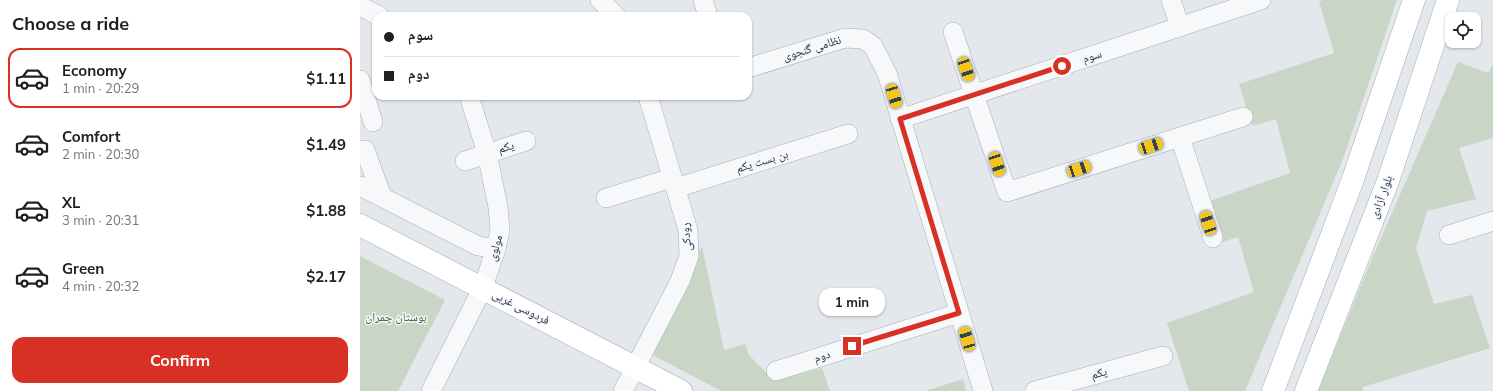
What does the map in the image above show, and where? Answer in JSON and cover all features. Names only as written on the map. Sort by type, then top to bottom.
[{"type":"main road","points":[[1272,391],[1353,179],[1414,0]]},
{"type":"main road","name":"بلوار آزادی","points":[[1306,391],[1388,181],[1448,0]]},
{"type":"main road","name":"فردوسی غربی","points":[[360,224],[681,391]]},
{"type":"street","points":[[600,0],[612,12]]},
{"type":"street","points":[[703,0],[707,12]]},
{"type":"street","points":[[1171,0],[1180,27]]},
{"type":"street","name":"سوم","points":[[900,119],[1261,0]]},
{"type":"street","points":[[360,6],[372,12]]},
{"type":"street","points":[[953,32],[1006,192],[1243,117]]},
{"type":"street","name":"نظامی گنجوی","points":[[752,67],[845,38],[863,39],[874,46],[886,72],[983,391]]},
{"type":"street","points":[[360,80],[373,122]]},
{"type":"street","name":"مولوی","points":[[431,391],[483,287],[496,250],[500,230],[498,207],[487,153],[470,100]]},
{"type":"street","name":"رودکی","points":[[623,391],[680,282],[689,256],[688,230],[652,100]]},
{"type":"street","name":"بن بست یکم","points":[[606,198],[674,183],[848,134]]},
{"type":"street","points":[[1180,137],[1213,238]]},
{"type":"street","name":"یکم","points":[[487,153],[526,141]]},
{"type":"street","points":[[360,151],[365,150],[382,197]]},
{"type":"street","points":[[465,161],[487,153]]},
{"type":"street","points":[[360,186],[478,246],[496,250]]},
{"type":"street","points":[[1450,234],[1493,221]]},
{"type":"street","name":"دوم","points":[[776,370],[959,313]]},
{"type":"street","name":"یکم","points":[[1035,391],[1163,356]]},
{"type":"green space","points":[[1397,0],[1343,159],[1245,391],[1189,391],[1167,323],[1254,292],[1238,237],[1219,243],[1207,202],[1290,173],[1276,119],[1252,126],[1239,84],[1334,53],[1319,1]]},
{"type":"green space","points":[[1458,62],[1488,73],[1493,64],[1493,138],[1459,148],[1476,199],[1427,211],[1416,248],[1434,304],[1472,295],[1490,348],[1363,387],[1363,391],[1318,391],[1368,268]]},
{"type":"green space","points":[[702,246],[724,350],[745,344],[749,355],[774,381],[822,368],[830,391],[721,391],[649,353]]},
{"type":"green space","name":"بوستان چمران","points":[[360,256],[445,300],[398,391],[360,391]]},
{"type":"green space","points":[[963,379],[966,391],[925,391]]},
{"type":"route","points":[[852,346],[959,313],[900,119],[1062,66]]}]
